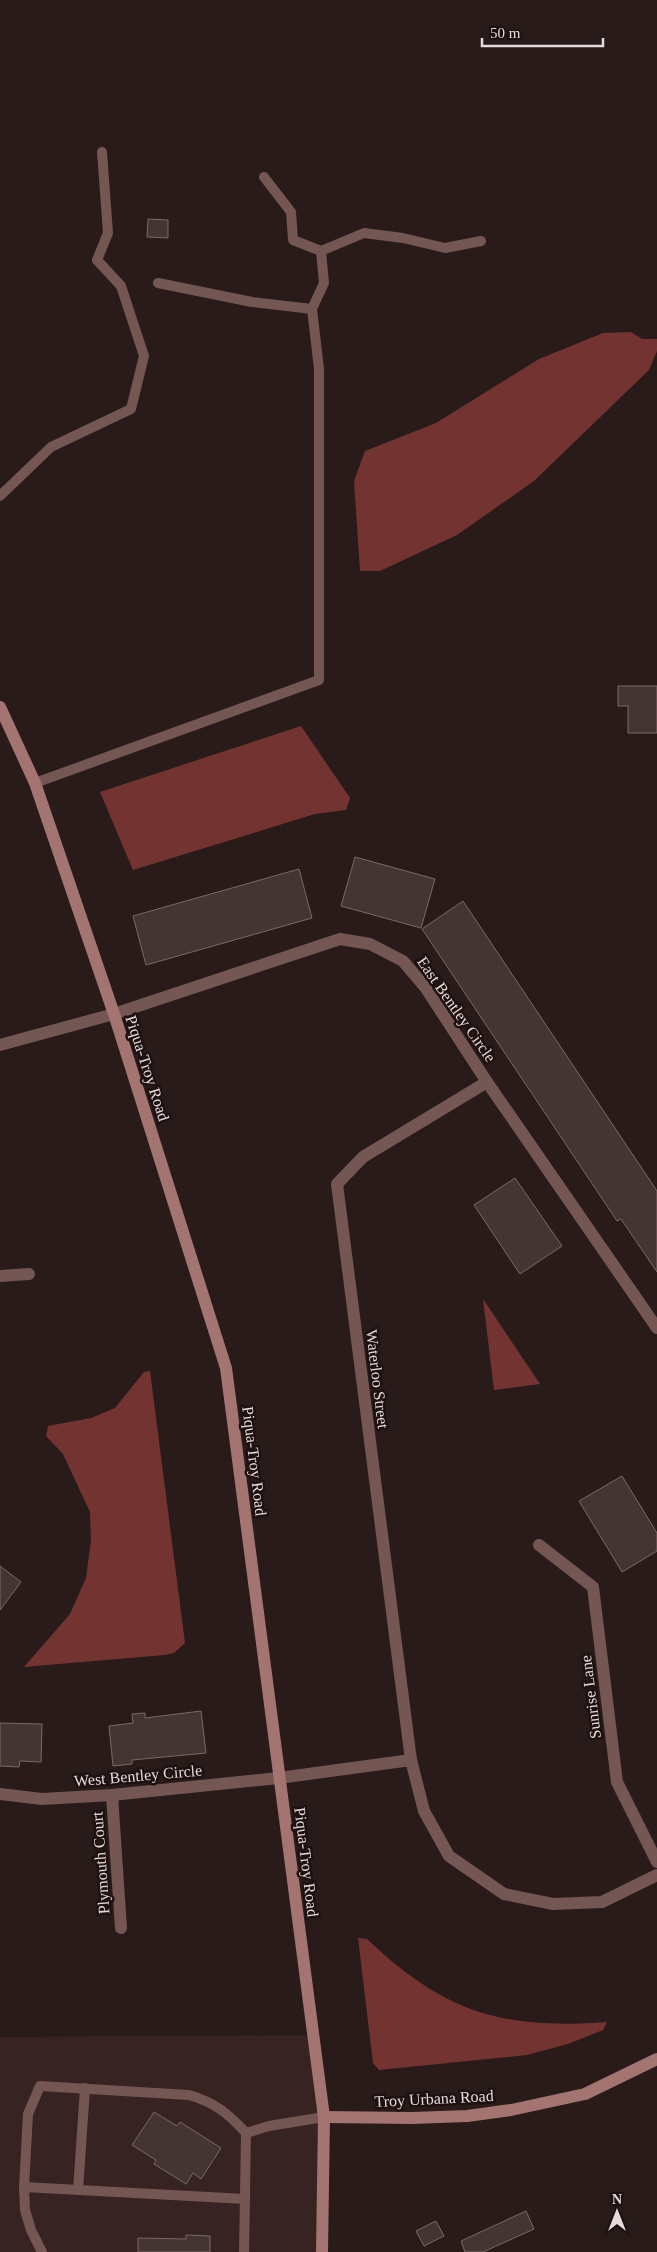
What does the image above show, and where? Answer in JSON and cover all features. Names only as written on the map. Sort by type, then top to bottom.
[{"type":"street","name":"Piqua-Troy Road","points":[[0,707],[35,783],[114,1014],[226,1368],[324,2117],[322,2252]]},
{"type":"street","name":"East Bentley Circle","points":[[114,1014],[340,939],[370,944],[403,961],[425,987],[487,1082],[657,1328]]},
{"type":"street","points":[[0,1045],[114,1014]]},
{"type":"street","name":"Waterloo Street","points":[[411,1760],[337,1184],[363,1157],[487,1082]]},
{"type":"street","points":[[0,1276],[29,1274]]},
{"type":"street","name":"Sunrise Lane","points":[[539,1544],[593,1587],[617,1782],[657,1862]]},
{"type":"street","points":[[279,1778],[411,1760],[424,1811],[449,1856],[504,1894],[553,1904],[602,1902],[657,1875]]},
{"type":"street","name":"West Bentley Circle","points":[[0,1794],[42,1799],[112,1795],[279,1778]]},
{"type":"street","name":"Plymouth Court","points":[[112,1795],[121,1928]]},
{"type":"street","name":"Troy Urbana Road","points":[[324,2117],[412,2118],[467,2116],[511,2110],[584,2094],[657,2059]]},
{"type":"lane","points":[[0,496],[51,447],[131,409],[144,356],[121,286],[96,260],[108,233],[102,152]]},
{"type":"lane","points":[[264,177],[291,212],[293,240],[320,251],[364,233],[403,238],[445,248],[481,241]]},
{"type":"lane","points":[[35,783],[319,680],[319,368],[312,309],[324,283],[320,251]]},
{"type":"lane","points":[[158,283],[252,302],[312,309]]},
{"type":"lane","points":[[42,2252],[31,2230],[25,2210],[24,2188],[28,2114],[40,2086],[189,2095],[206,2100],[228,2113],[246,2133],[244,2252]]},
{"type":"lane","points":[[78,2190],[85,2088]]},
{"type":"lane","points":[[246,2133],[269,2126],[324,2117]]},
{"type":"lane","points":[[24,2188],[245,2199]]},
{"type":"shaded area","points":[[631,332],[642,339],[657,339],[657,351],[649,370],[534,481],[457,535],[380,571],[360,571],[354,481],[365,451],[436,423],[539,359],[603,333]]},
{"type":"shaded area","points":[[301,726],[350,798],[346,810],[315,814],[133,870],[100,792]]},
{"type":"shaded area","points":[[483,1299],[540,1384],[494,1390]]},
{"type":"shaded area","points":[[150,1371],[185,1643],[174,1653],[165,1655],[24,1667],[70,1614],[86,1578],[91,1540],[90,1512],[63,1454],[46,1436],[48,1426],[91,1418],[115,1408],[144,1372]]},
{"type":"shaded area","points":[[358,1938],[367,1939],[395,1964],[422,1984],[476,2011],[505,2019],[536,2023],[607,2022],[603,2030],[568,2044],[527,2055],[379,2070],[373,2063]]},
{"type":"shaded area","points":[[313,2035],[324,2117],[322,2252],[0,2252],[0,2037]]},
{"type":"building","points":[[148,219],[168,220],[168,238],[147,237]]},
{"type":"building","points":[[618,686],[657,686],[657,733],[628,733],[628,706],[618,706]]},
{"type":"building","points":[[355,857],[435,879],[421,928],[341,906]]},
{"type":"building","points":[[299,869],[312,918],[146,965],[133,916]]},
{"type":"building","points":[[463,901],[657,1191],[657,1272],[621,1219],[617,1221],[422,929]]},
{"type":"building","points":[[515,1178],[562,1246],[520,1274],[474,1205]]},
{"type":"building","points":[[622,1476],[657,1533],[657,1551],[622,1572],[579,1501]]},
{"type":"building","points":[[0,1566],[21,1582],[0,1610]]},
{"type":"building","points":[[201,1711],[206,1753],[132,1760],[132,1764],[113,1766],[109,1726],[133,1723],[132,1714],[145,1713],[145,1718]]},
{"type":"building","points":[[0,1723],[42,1724],[41,1762],[20,1761],[19,1767],[0,1766]]},
{"type":"building","points":[[154,2112],[177,2126],[180,2122],[221,2148],[201,2179],[193,2173],[186,2184],[154,2164],[156,2160],[132,2145]]},
{"type":"building","points":[[526,2211],[534,2229],[483,2252],[465,2252],[461,2241]]},
{"type":"building","points":[[436,2221],[444,2236],[424,2246],[416,2231]]},
{"type":"building","points":[[186,2235],[210,2236],[210,2252],[138,2252],[138,2238],[186,2239]]}]
